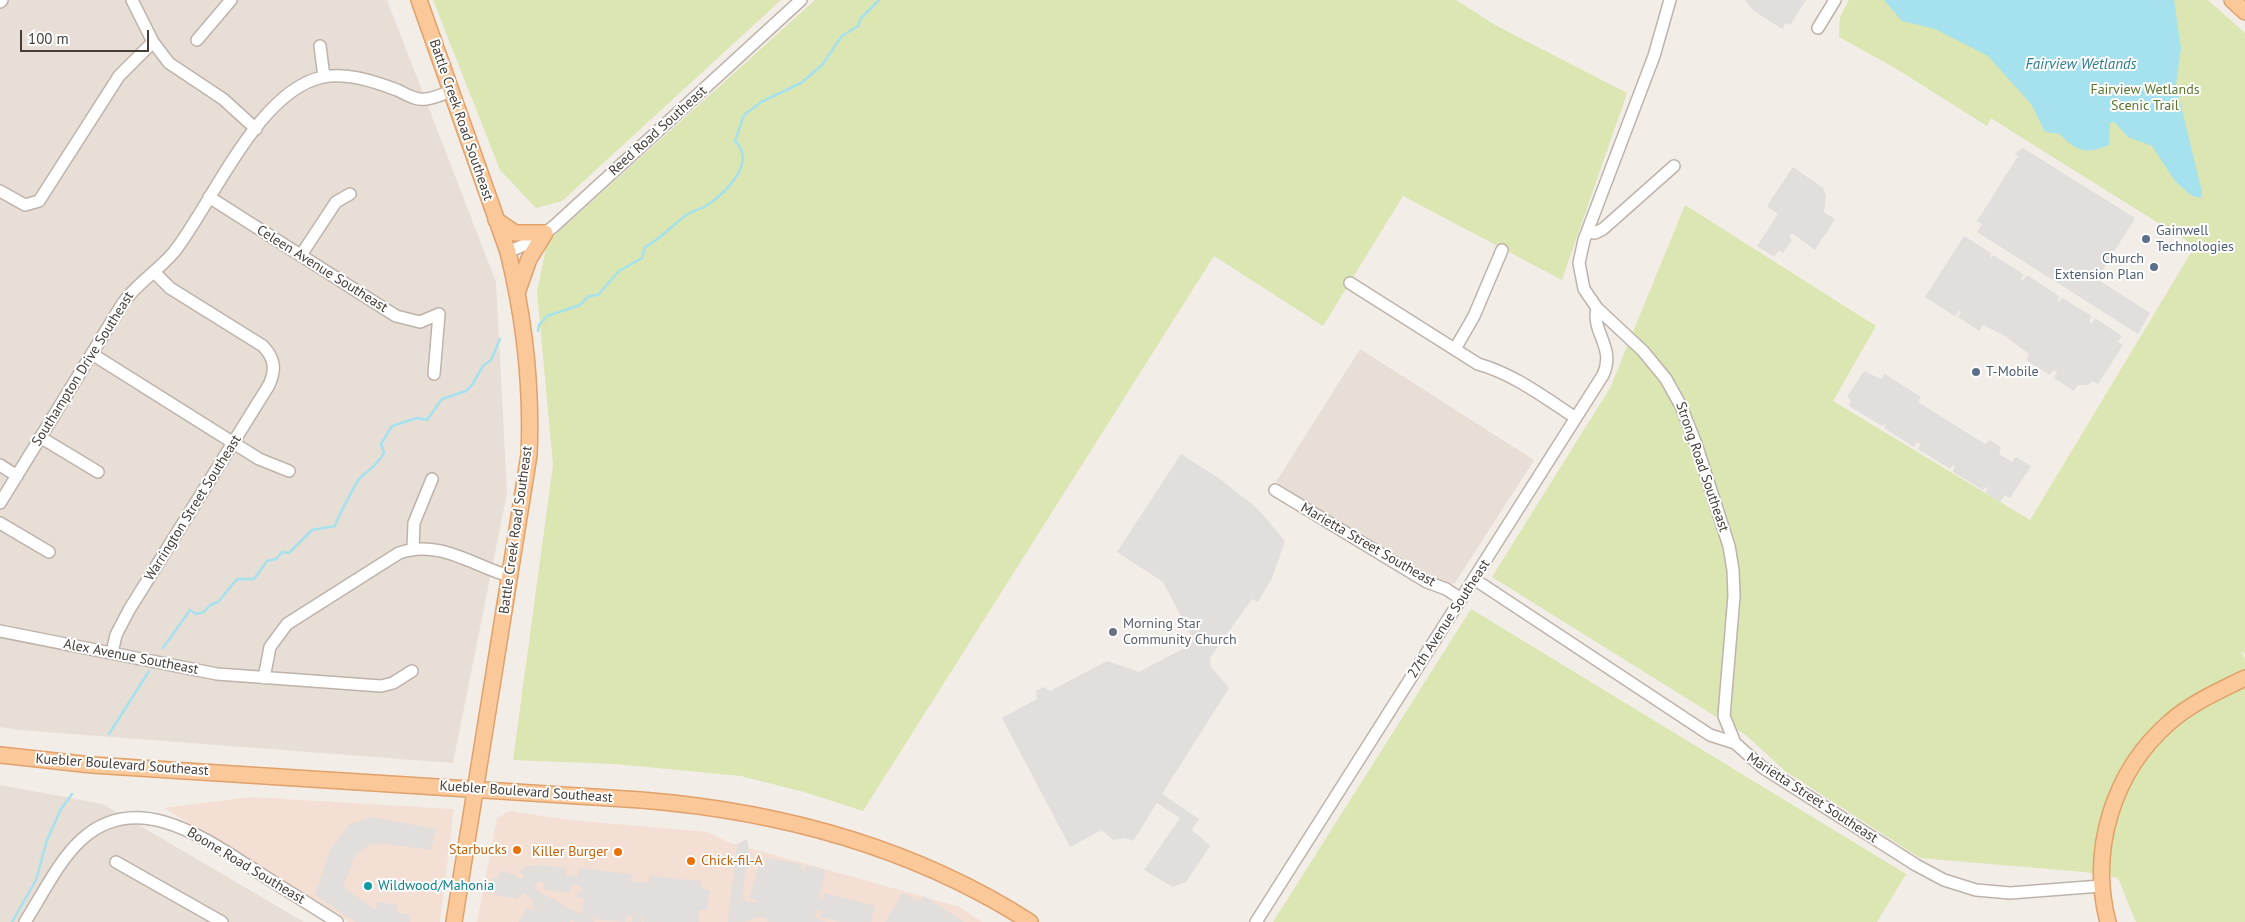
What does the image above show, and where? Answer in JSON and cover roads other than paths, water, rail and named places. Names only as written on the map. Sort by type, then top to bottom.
[{"type":"main road","name":"Battle Creek Road Southeast","points":[[419,0],[508,252],[517,293],[526,369],[530,432],[529,456],[454,922]]},
{"type":"main road","points":[[2232,0],[2245,12]]},
{"type":"main road","points":[[496,220],[515,233],[545,233]]},
{"type":"main road","points":[[517,293],[529,258],[545,233]]},
{"type":"main road","points":[[2108,922],[2101,886],[2107,825],[2118,792],[2138,757],[2158,733],[2176,717],[2203,699],[2245,678]]},
{"type":"main road","name":"Kuebler Boulevard Southeast","points":[[0,755],[92,765],[676,803],[808,826],[915,861],[950,877],[1030,922]]},
{"type":"street","points":[[132,0],[153,42],[169,63],[223,99],[256,129]]},
{"type":"street","points":[[197,40],[231,0]]},
{"type":"street","name":"Reed Road Southeast","points":[[508,252],[545,233],[801,0]]},
{"type":"street","name":"Strong Road Southeast","points":[[1670,0],[1654,56],[1587,232],[1580,254],[1579,272],[1584,289],[1597,308],[1652,361],[1675,392],[1695,441],[1729,546],[1734,589],[1723,706],[1726,725],[1735,743]]},
{"type":"street","points":[[1818,28],[1835,0]]},
{"type":"street","points":[[0,191],[25,205],[39,201],[119,76],[153,42]]},
{"type":"street","points":[[320,46],[324,77]]},
{"type":"street","name":"Southampton Drive Southeast","points":[[0,502],[133,289],[172,254],[236,154],[256,129],[292,91],[324,77],[353,78],[369,81],[425,100],[451,91]]},
{"type":"street","points":[[1587,232],[1595,233],[1602,229],[1674,166]]},
{"type":"street","points":[[301,255],[336,202],[350,194]]},
{"type":"street","name":"Celeen Avenue Southeast","points":[[210,197],[396,316],[420,322],[439,314],[434,374]]},
{"type":"street","points":[[1455,349],[1474,316],[1502,250]]},
{"type":"street","name":"Warrington Street Southeast","points":[[112,652],[116,635],[129,610],[270,385],[274,365],[269,352],[263,346],[170,288],[154,272]]},
{"type":"street","points":[[1350,283],[1478,364],[1493,368],[1518,381],[1576,418]]},
{"type":"street","name":"27th Avenue Southeast","points":[[1256,922],[1608,366],[1607,350],[1596,320],[1597,308]]},
{"type":"street","points":[[92,354],[259,459],[289,471]]},
{"type":"street","points":[[40,437],[98,472]]},
{"type":"street","points":[[0,465],[16,476]]},
{"type":"street","points":[[413,549],[414,523],[432,479]]},
{"type":"street","name":"Marietta Street Southeast","points":[[1275,490],[1427,582],[1446,589],[1461,599]]},
{"type":"street","points":[[0,523],[49,552]]},
{"type":"street","points":[[264,678],[270,647],[287,624],[389,557],[413,549],[433,549],[453,554],[510,576]]},
{"type":"street","name":"Marietta Street Southeast","points":[[1474,579],[1710,735],[1735,743],[1762,767],[1916,865],[1944,880],[1976,890],[2003,893],[2030,893],[2101,886]]},
{"type":"street","name":"Alex Avenue Southeast","points":[[0,631],[217,674],[381,686],[393,683],[412,671]]},
{"type":"street","name":"Boone Road Southeast","points":[[25,922],[70,852],[80,840],[96,828],[110,822],[134,818],[161,820],[181,826],[222,849],[337,922]]},
{"type":"street","points":[[116,862],[222,922]]},
{"type":"water","name":"Fairview Wetlands","points":[[1884,0],[2174,0],[2181,48],[2176,85],[2202,192],[2201,198],[2192,196],[2175,181],[2152,146],[2128,137],[2114,122],[2110,123],[2109,145],[2094,150],[2076,148],[2060,134],[2045,132],[2031,104],[1988,56],[1935,29],[1902,21]]},
{"type":"waterway","points":[[538,331],[539,325],[547,316],[580,305],[589,296],[598,295],[619,271],[642,258],[645,247],[656,241],[687,214],[706,206],[721,194],[736,177],[741,168],[743,159],[741,150],[735,141],[744,115],[761,102],[801,83],[822,65],[842,36],[858,26],[861,18],[879,0]]},
{"type":"waterway","points":[[163,648],[190,610],[196,614],[204,612],[210,605],[218,602],[237,579],[254,579],[267,561],[276,559],[282,552],[289,553],[312,530],[335,526],[359,479],[375,465],[384,453],[381,444],[392,426],[417,418],[427,420],[442,399],[466,391],[472,385],[483,366],[491,360],[500,339]]},
{"type":"waterway","points":[[109,734],[149,671]]},
{"type":"waterway","points":[[12,922],[36,880],[47,840],[61,809],[72,794]]},
{"type":"place","name":"Gainwell Technologies","points":[[2146,239]]},
{"type":"place","name":"Church Extension Plan","points":[[2154,267]]},
{"type":"place","name":"T-Mobile","points":[[1976,372]]},
{"type":"place","name":"Morning Star Community Church","points":[[1113,632]]},
{"type":"place","name":"Starbucks","points":[[517,850]]},
{"type":"place","name":"Killer Burger","points":[[618,852]]},
{"type":"place","name":"Chick-fil-A","points":[[691,861]]},
{"type":"place","name":"Wildwood/Mahonia","points":[[368,886]]},
{"type":"park label","name":"Fairview Wetlands Scenic Trail","points":[[2145,98]]}]
